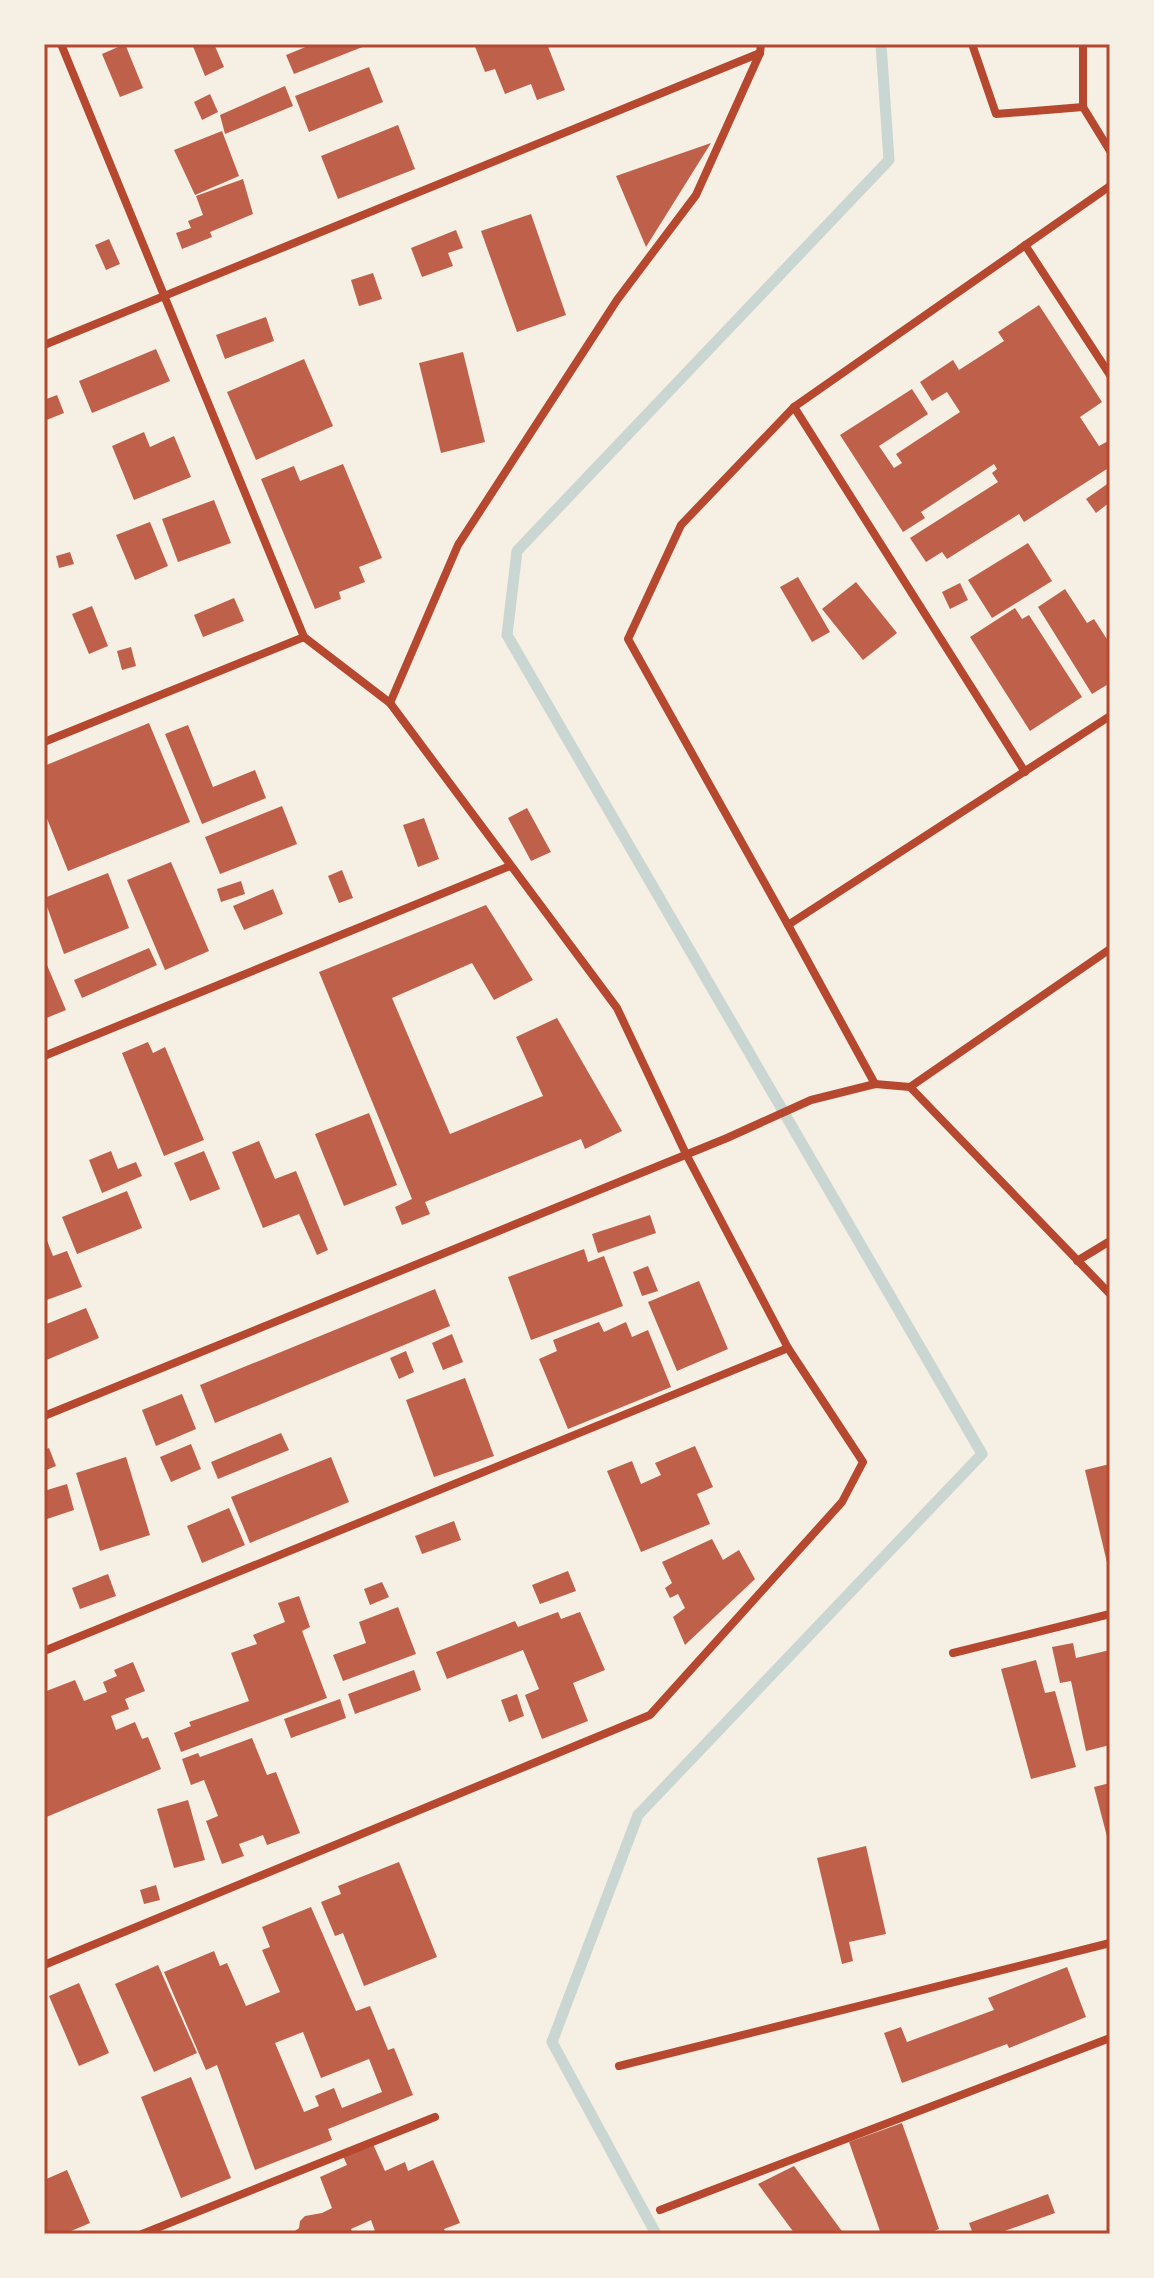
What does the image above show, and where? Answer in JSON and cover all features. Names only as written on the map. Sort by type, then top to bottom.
[{"type":"street","points":[[44,1965],[650,1715],[842,1502],[863,1462],[788,1348],[686,1154],[617,1008],[390,703],[304,637],[61,44]]},
{"type":"street","points":[[972,44],[996,114],[1083,107]]},
{"type":"street","points":[[1083,44],[1083,107],[1110,151]]},
{"type":"street","points":[[44,345],[760,48]]},
{"type":"street","points":[[390,703],[458,545],[617,300],[696,195],[760,48]]},
{"type":"street","points":[[875,1084],[628,639],[681,525],[794,407],[1110,186]]},
{"type":"street","points":[[1025,245],[1110,375]]},
{"type":"street","points":[[794,407],[1025,772]]},
{"type":"street","points":[[44,742],[304,637]]},
{"type":"street","points":[[788,925],[1110,716]]},
{"type":"street","points":[[44,1056],[510,866]]},
{"type":"street","points":[[44,1416],[727,1138],[811,1100],[875,1084],[910,1087],[1110,949]]},
{"type":"street","points":[[910,1087],[1110,1294]]},
{"type":"street","points":[[1077,1261],[1110,1241]]},
{"type":"street","points":[[44,1651],[788,1348]]},
{"type":"street","points":[[953,1653],[1110,1614]]},
{"type":"street","points":[[619,2066],[1110,1943]]},
{"type":"street","points":[[660,2210],[1110,2038]]},
{"type":"street","points":[[142,2234],[435,2117]]},
{"type":"building","points":[[125,44],[143,88],[120,97],[102,54]]},
{"type":"building","points":[[192,44],[214,44],[224,67],[205,76]]},
{"type":"building","points":[[313,44],[370,44],[294,74],[286,55]]},
{"type":"building","points":[[474,44],[547,44],[565,90],[537,100],[531,84],[505,94],[495,69],[485,72]]},
{"type":"building","points":[[369,67],[383,102],[309,132],[295,96]]},
{"type":"building","points":[[285,86],[293,106],[225,134],[220,115]]},
{"type":"building","points":[[210,94],[218,112],[202,120],[194,102]]},
{"type":"building","points":[[398,125],[415,169],[338,199],[321,156]]},
{"type":"building","points":[[222,131],[239,176],[195,195],[174,150]]},
{"type":"building","points":[[711,143],[646,247],[616,176]]},
{"type":"building","points":[[243,179],[253,214],[210,232],[212,237],[182,249],[176,233],[191,228],[188,221],[203,215],[196,196]]},
{"type":"building","points":[[531,214],[566,315],[517,332],[481,231]]},
{"type":"building","points":[[456,230],[463,248],[448,253],[453,266],[422,277],[411,248]]},
{"type":"building","points":[[109,239],[120,264],[106,270],[95,245]]},
{"type":"building","points":[[373,273],[382,299],[359,306],[351,280]]},
{"type":"building","points":[[1039,305],[1102,402],[1080,417],[1099,446],[1110,440],[1110,467],[1024,522],[1019,514],[947,559],[942,552],[926,562],[910,538],[998,482],[992,473],[997,469],[994,464],[921,512],[925,518],[903,532],[840,435],[912,389],[928,414],[879,446],[894,468],[902,463],[896,454],[960,412],[947,392],[932,401],[920,382],[953,360],[959,370],[1004,341],[998,332]]},
{"type":"building","points":[[266,317],[274,341],[225,359],[216,335]]},
{"type":"building","points":[[156,349],[170,381],[92,413],[79,381]]},
{"type":"building","points":[[463,352],[485,442],[441,453],[419,363]]},
{"type":"building","points":[[304,359],[333,426],[256,460],[227,392]]},
{"type":"building","points":[[57,395],[64,413],[44,421],[44,400]]},
{"type":"building","points":[[144,432],[150,447],[174,436],[191,477],[134,500],[112,446]]},
{"type":"building","points":[[343,464],[382,558],[359,567],[365,582],[339,592],[341,599],[315,609],[261,479],[294,466],[300,481]]},
{"type":"building","points":[[1110,482],[1110,502],[1096,513],[1086,499]]},
{"type":"building","points":[[214,500],[231,543],[178,562],[162,519]]},
{"type":"building","points":[[150,522],[168,566],[135,580],[116,535]]},
{"type":"building","points":[[1028,543],[1052,581],[992,618],[968,580]]},
{"type":"building","points":[[70,552],[74,564],[59,568],[56,556]]},
{"type":"building","points":[[798,577],[830,632],[812,642],[780,587]]},
{"type":"building","points":[[856,582],[897,633],[863,660],[822,609]]},
{"type":"building","points":[[960,583],[968,600],[950,609],[942,592]]},
{"type":"building","points":[[1065,589],[1087,623],[1094,619],[1110,644],[1110,683],[1092,694],[1038,607]]},
{"type":"building","points":[[234,598],[244,621],[203,637],[194,615]]},
{"type":"building","points":[[92,606],[108,646],[89,654],[72,614]]},
{"type":"building","points":[[1015,608],[1022,619],[1029,615],[1082,697],[1030,731],[970,637]]},
{"type":"building","points":[[131,647],[136,666],[122,670],[117,651]]},
{"type":"building","points":[[149,723],[190,822],[68,871],[44,811],[44,766]]},
{"type":"building","points":[[188,725],[213,787],[255,770],[266,798],[202,824],[165,734]]},
{"type":"building","points":[[282,806],[297,844],[220,874],[205,837]]},
{"type":"building","points":[[527,808],[551,852],[531,861],[508,818]]},
{"type":"building","points":[[424,818],[439,859],[418,867],[403,825]]},
{"type":"building","points":[[171,862],[209,951],[165,970],[127,880]]},
{"type":"building","points":[[342,870],[353,898],[339,903],[328,876]]},
{"type":"building","points":[[108,873],[129,928],[64,954],[44,898]]},
{"type":"building","points":[[241,881],[245,894],[221,902],[217,889]]},
{"type":"building","points":[[273,889],[283,914],[244,930],[233,906]]},
{"type":"building","points":[[486,905],[533,980],[494,1000],[472,963],[392,998],[450,1134],[543,1096],[516,1037],[557,1018],[622,1131],[585,1149],[581,1139],[425,1202],[430,1214],[402,1225],[395,1207],[412,1199],[319,972]]},
{"type":"building","points":[[149,948],[157,965],[82,998],[74,980]]},
{"type":"building","points":[[44,958],[66,1010],[44,1019]]},
{"type":"building","points":[[148,1042],[153,1053],[165,1047],[204,1140],[164,1156],[122,1053]]},
{"type":"building","points":[[369,1113],[397,1185],[344,1206],[315,1134]]},
{"type":"building","points":[[259,1141],[275,1179],[296,1171],[328,1250],[317,1255],[299,1214],[263,1228],[232,1152]]},
{"type":"building","points":[[111,1151],[118,1169],[136,1162],[142,1176],[102,1193],[89,1160]]},
{"type":"building","points":[[204,1151],[220,1189],[190,1201],[174,1163]]},
{"type":"building","points":[[127,1191],[142,1228],[77,1254],[62,1217]]},
{"type":"building","points":[[650,1215],[656,1233],[598,1253],[592,1234]]},
{"type":"building","points":[[44,1233],[53,1256],[67,1251],[82,1287],[44,1301]]},
{"type":"building","points":[[584,1249],[588,1262],[604,1256],[623,1306],[531,1340],[508,1277]]},
{"type":"building","points":[[648,1266],[658,1291],[642,1296],[633,1272]]},
{"type":"building","points":[[699,1281],[728,1349],[677,1371],[648,1302]]},
{"type":"building","points":[[435,1289],[450,1326],[215,1423],[200,1385]]},
{"type":"building","points":[[86,1308],[99,1338],[44,1361],[44,1325]]},
{"type":"building","points":[[599,1322],[604,1332],[626,1322],[632,1337],[648,1330],[671,1387],[568,1429],[539,1359],[557,1351],[553,1340]]},
{"type":"building","points":[[452,1334],[463,1362],[443,1370],[432,1343]]},
{"type":"building","points":[[406,1351],[414,1372],[399,1379],[390,1358]]},
{"type":"building","points":[[465,1378],[494,1456],[434,1477],[406,1400]]},
{"type":"building","points":[[182,1394],[196,1429],[156,1446],[142,1410]]},
{"type":"building","points":[[281,1433],[289,1450],[218,1479],[211,1462]]},
{"type":"building","points":[[191,1444],[201,1469],[171,1482],[160,1457]]},
{"type":"building","points":[[695,1446],[713,1487],[697,1494],[710,1524],[641,1552],[607,1471],[632,1461],[641,1484],[661,1475],[655,1463]]},
{"type":"building","points":[[49,1448],[56,1466],[44,1471],[44,1450]]},
{"type":"building","points":[[126,1457],[150,1535],[100,1551],[76,1473]]},
{"type":"building","points":[[331,1457],[349,1502],[250,1543],[231,1497]]},
{"type":"building","points":[[1110,1464],[1110,1571],[1109,1571],[1085,1470]]},
{"type":"building","points":[[67,1484],[74,1510],[44,1520],[44,1491]]},
{"type":"building","points":[[229,1508],[245,1545],[202,1563],[187,1526]]},
{"type":"building","points":[[454,1521],[461,1540],[422,1554],[415,1536]]},
{"type":"building","points":[[712,1539],[723,1560],[739,1550],[755,1579],[685,1645],[673,1617],[685,1608],[678,1594],[670,1598],[665,1588],[672,1583],[662,1562]]},
{"type":"building","points":[[568,1571],[576,1591],[540,1604],[532,1585]]},
{"type":"building","points":[[108,1574],[116,1596],[80,1609],[72,1588]]},
{"type":"building","points":[[382,1582],[389,1597],[370,1605],[364,1589]]},
{"type":"building","points":[[299,1596],[310,1627],[302,1631],[327,1698],[181,1752],[174,1733],[191,1726],[189,1722],[249,1701],[231,1653],[257,1644],[253,1635],[285,1622],[278,1603]]},
{"type":"building","points":[[398,1607],[416,1654],[343,1681],[333,1655],[366,1643],[359,1622]]},
{"type":"building","points":[[558,1612],[561,1619],[580,1612],[605,1670],[573,1683],[588,1721],[542,1739],[525,1695],[539,1689],[523,1650],[447,1679],[436,1652],[515,1621],[518,1627]]},
{"type":"building","points":[[1073,1643],[1076,1658],[1110,1650],[1110,1745],[1086,1751],[1071,1681],[1060,1683],[1052,1647]]},
{"type":"building","points":[[1036,1660],[1045,1693],[1055,1691],[1076,1767],[1031,1779],[1001,1669]]},
{"type":"building","points":[[133,1662],[145,1691],[125,1699],[129,1709],[111,1716],[116,1730],[135,1722],[142,1739],[148,1737],[161,1769],[44,1818],[44,1692],[75,1680],[84,1701],[107,1692],[103,1682],[117,1676],[114,1670]]},
{"type":"building","points":[[414,1670],[421,1690],[355,1714],[348,1694]]},
{"type":"building","points":[[517,1694],[524,1716],[509,1722],[501,1700]]},
{"type":"building","points":[[340,1699],[346,1718],[291,1738],[284,1719]]},
{"type":"building","points":[[252,1738],[267,1775],[276,1772],[300,1833],[267,1845],[263,1835],[239,1844],[244,1856],[222,1864],[206,1821],[218,1816],[204,1780],[191,1785],[182,1759],[198,1753],[200,1757]]},
{"type":"building","points":[[1110,1783],[1110,1843],[1109,1844],[1094,1787]]},
{"type":"building","points":[[188,1800],[205,1860],[174,1868],[157,1809]]},
{"type":"building","points":[[866,1846],[886,1934],[849,1942],[853,1961],[842,1964],[817,1858]]},
{"type":"building","points":[[399,1862],[437,1957],[364,1986],[343,1933],[335,1936],[321,1902],[341,1894],[338,1886]]},
{"type":"building","points":[[156,1885],[160,1900],[144,1904],[140,1890]]},
{"type":"building","points":[[311,1907],[356,2011],[370,2006],[388,2050],[394,2048],[413,2095],[328,2129],[332,2140],[255,2170],[217,2065],[206,2070],[164,1972],[214,1951],[220,1966],[227,1963],[246,2006],[280,1992],[262,1950],[270,1947],[262,1927]],"holes":[[[303,2032],[321,2078],[369,2059],[382,2092],[342,2108],[334,2088],[315,2096],[319,2106],[304,2112],[275,2043]]]},
{"type":"building","points":[[158,1965],[197,2053],[154,2072],[115,1984]]},
{"type":"building","points":[[1067,1967],[1086,2017],[1009,2048],[1007,2044],[902,2083],[884,2033],[901,2027],[907,2042],[994,2010],[988,1998]]},
{"type":"building","points":[[79,1983],[109,2053],[79,2066],[49,1996]]},
{"type":"building","points":[[191,2077],[231,2178],[181,2198],[141,2097]]},
{"type":"building","points":[[902,2123],[939,2229],[927,2234],[881,2234],[849,2142]]},
{"type":"building","points":[[373,2144],[385,2171],[405,2162],[408,2171],[433,2160],[460,2223],[444,2229],[446,2234],[376,2234],[371,2220],[351,2229],[353,2234],[291,2234],[299,2228],[305,2216],[332,2208],[320,2177],[347,2165],[343,2156]]},
{"type":"building","points":[[794,2166],[844,2234],[795,2234],[758,2184]]},
{"type":"building","points":[[67,2170],[90,2223],[64,2234],[44,2234],[44,2180]]},
{"type":"building","points":[[1048,2194],[1055,2213],[996,2234],[973,2234],[969,2223]]},
{"type":"waterway","points":[[656,2234],[552,2042],[638,1815],[982,1454],[507,635],[517,551],[889,160],[881,44]]}]
